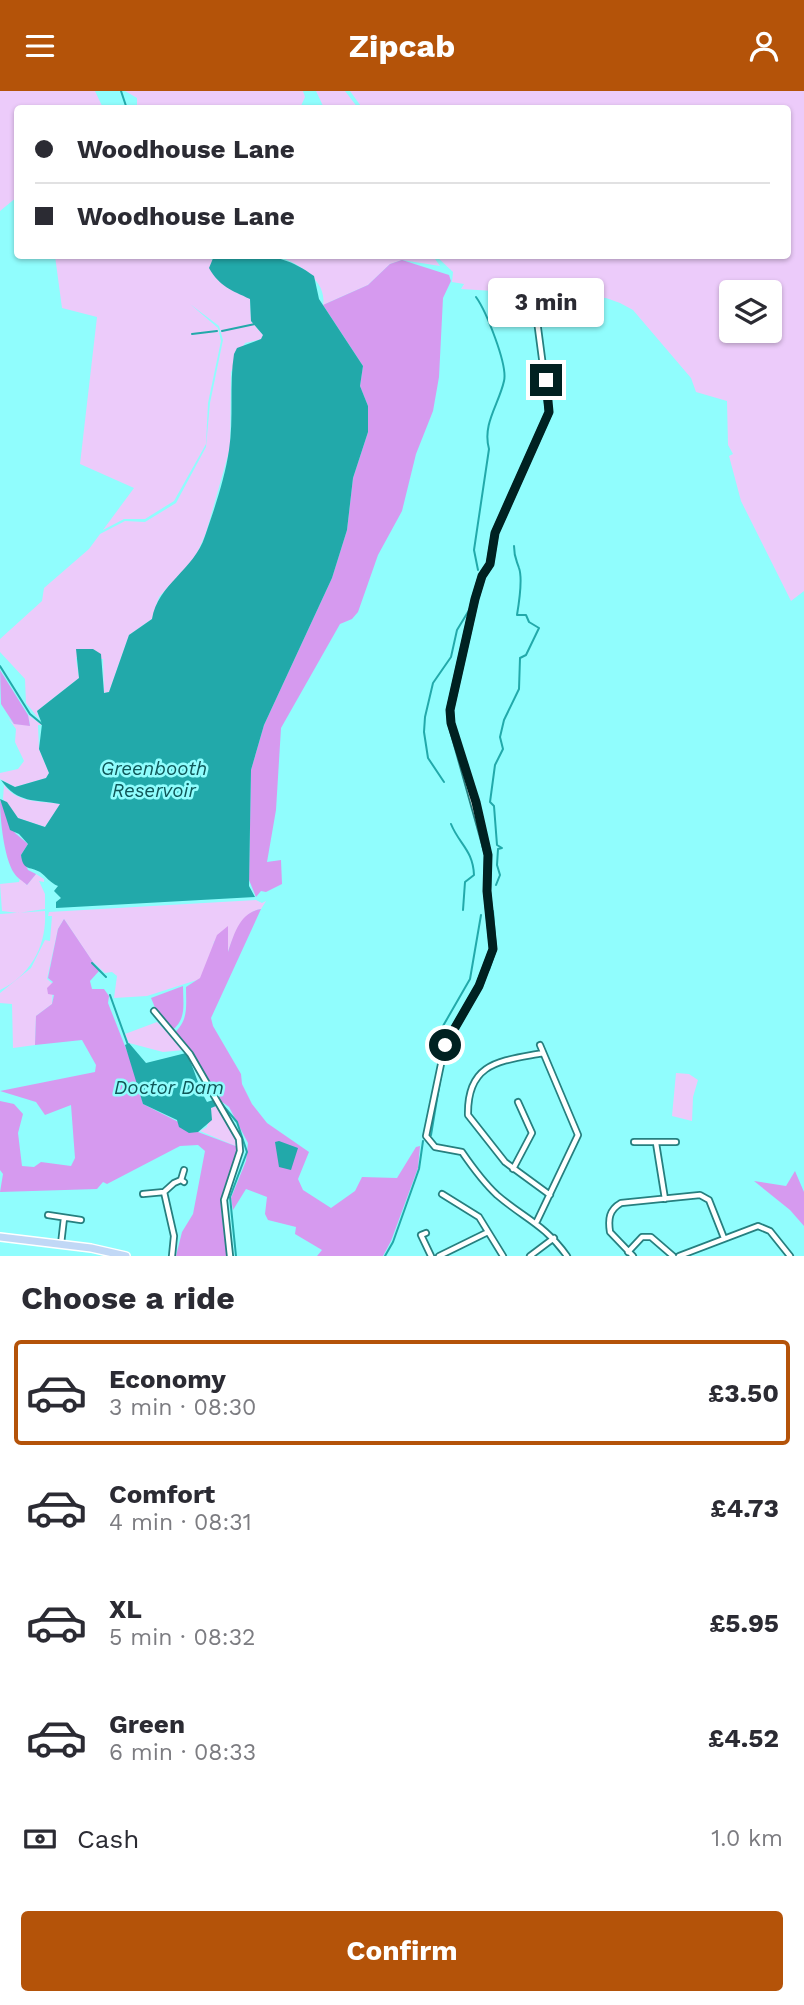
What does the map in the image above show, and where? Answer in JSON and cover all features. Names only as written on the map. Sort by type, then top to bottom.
[{"type":"main road","points":[[0,1237],[126,1256]]},
{"type":"street","points":[[533,290],[549,412],[495,533],[490,564],[482,576],[475,599],[450,710],[451,723],[476,802],[488,855],[487,891],[493,949],[479,986],[445,1045],[426,1136],[435,1147],[460,1150],[476,1174],[498,1195],[537,1221],[567,1256]]},
{"type":"street","points":[[154,1011],[190,1054],[239,1139],[240,1151],[224,1200],[230,1256]]},
{"type":"street","points":[[537,1221],[578,1135],[540,1045]]},
{"type":"street","points":[[543,1053],[486,1066],[478,1076],[468,1106],[471,1123],[513,1169],[550,1195]]},
{"type":"street","points":[[513,1169],[532,1133],[518,1105]]},
{"type":"street","points":[[634,1142],[676,1142]]},
{"type":"street","points":[[656,1143],[665,1199]]},
{"type":"street","points":[[143,1194],[164,1192],[174,1182],[183,1181],[184,1170]]},
{"type":"street","points":[[164,1192],[174,1235],[172,1256]]},
{"type":"street","points":[[442,1194],[479,1217],[503,1256]]},
{"type":"street","points":[[633,1256],[610,1232],[608,1223],[613,1207],[621,1203],[700,1195],[709,1200],[724,1238]]},
{"type":"street","points":[[48,1215],[81,1220]]},
{"type":"street","points":[[61,1245],[64,1218]]},
{"type":"street","points":[[679,1256],[758,1226],[770,1231],[790,1256]]},
{"type":"street","points":[[439,1256],[488,1232]]},
{"type":"street","points":[[426,1233],[421,1235],[430,1256]]},
{"type":"street","points":[[628,1252],[642,1237],[651,1237],[673,1256]]},
{"type":"street","points":[[530,1256],[554,1238]]},
{"type":"shaded area","points":[[0,91],[95,91],[102,105],[14,105],[14,199],[0,211]]},
{"type":"shaded area","points":[[125,91],[303,91],[305,97],[301,105],[137,105],[137,98]]},
{"type":"shaded area","points":[[316,91],[345,91],[356,105],[323,105]]},
{"type":"shaded area","points":[[350,91],[804,91],[804,591],[791,601],[741,501],[729,456],[733,454],[728,445],[727,401],[696,392],[691,378],[633,310],[606,298],[461,289],[464,284],[452,282],[453,272],[439,259],[791,259],[791,105],[360,105]]},
{"type":"shaded area","points":[[55,259],[211,259],[250,299],[251,321],[263,335],[262,339],[245,343],[231,372],[230,448],[206,533],[195,558],[159,597],[152,619],[129,635],[109,692],[104,693],[103,659],[76,658],[79,678],[37,711],[39,719],[26,703],[25,679],[0,652],[0,639],[42,601],[44,588],[89,549],[100,534],[125,521],[145,522],[176,503],[206,447],[210,403],[223,340],[219,326],[190,304],[218,328],[221,341],[208,403],[206,444],[174,501],[145,519],[124,519],[103,530],[134,488],[80,464],[97,317],[62,308]]},
{"type":"shaded area","points":[[284,259],[435,259],[440,266],[402,260],[390,264],[368,285],[323,305],[323,296],[315,279]]},
{"type":"shaded area","points":[[402,260],[449,275],[451,281],[443,298],[439,377],[433,411],[416,454],[402,511],[378,555],[358,612],[352,619],[340,624],[281,728],[276,810],[267,862],[281,860],[282,884],[266,892],[261,891],[256,897],[249,880],[251,770],[264,725],[332,578],[347,530],[353,478],[368,432],[368,406],[360,386],[363,366],[323,305],[368,285],[390,264]]},
{"type":"shaded area","points":[[0,670],[28,715],[30,726],[14,724],[1,704]]},
{"type":"shaded area","points":[[28,715],[42,725],[38,725],[39,749],[49,773],[46,778],[15,787],[0,779],[0,773],[18,769],[24,761],[15,742],[16,729],[8,718],[14,724],[30,725]]},
{"type":"shaded area","points":[[4,785],[22,798],[61,804],[45,827],[18,818],[3,799]]},
{"type":"shaded area","points":[[0,800],[15,833],[28,844],[21,855],[28,870],[36,874],[27,885],[15,875],[8,858]]},
{"type":"shaded area","points":[[36,874],[44,879],[44,882],[39,881],[45,894],[45,909],[18,913],[2,911],[0,884],[19,882],[20,878],[27,885]]},
{"type":"shaded area","points":[[256,900],[262,903],[266,901],[261,909],[243,920],[227,955],[214,941],[213,952],[200,979],[147,996],[114,998],[117,976],[112,972],[105,973],[92,961],[64,919],[58,929],[47,979],[53,984],[52,1004],[36,1016],[35,1045],[13,1048],[12,1004],[0,1003],[0,993],[31,968],[45,940],[50,941],[52,916],[48,916],[49,912]]},
{"type":"shaded area","points":[[261,909],[211,1018],[213,1026],[241,1074],[242,1084],[252,1104],[267,1123],[309,1152],[298,1179],[303,1190],[331,1208],[355,1191],[362,1177],[397,1178],[416,1147],[420,1146],[418,1168],[383,1256],[317,1256],[322,1250],[295,1234],[296,1227],[268,1220],[265,1214],[267,1197],[246,1189],[233,1210],[231,1198],[246,1161],[248,1143],[229,1107],[218,1099],[184,1046],[173,1034],[184,1018],[186,987],[200,978],[217,935],[228,926],[228,952],[243,919]]},
{"type":"shaded area","points":[[45,911],[43,936],[35,958],[20,976],[0,990],[0,914]]},
{"type":"shaded area","points":[[64,919],[99,971],[90,981],[92,989],[104,989],[109,996],[108,1003],[136,1074],[143,1104],[198,1132],[238,1147],[223,1191],[221,1209],[227,1256],[176,1256],[182,1232],[193,1214],[205,1151],[198,1145],[180,1146],[107,1184],[103,1182],[97,1189],[0,1192],[3,1174],[0,1170],[0,1101],[14,1104],[23,1114],[18,1133],[22,1166],[34,1167],[41,1162],[71,1166],[75,1158],[71,1105],[45,1115],[36,1102],[0,1091],[95,1072],[96,1065],[82,1040],[35,1045],[36,1016],[52,1004],[54,995],[48,994],[47,988],[53,982],[48,978],[58,929]]},
{"type":"shaded area","points":[[183,986],[182,1017],[171,1031],[159,1017],[151,998]]},
{"type":"shaded area","points":[[157,1022],[184,1050],[163,1052],[129,1043],[125,1034]]},
{"type":"shaded area","points":[[676,1073],[689,1074],[698,1080],[693,1097],[692,1121],[672,1116]]},
{"type":"shaded area","points":[[216,1106],[232,1128],[238,1147],[200,1131],[207,1127],[211,1108]]},
{"type":"shaded area","points":[[795,1171],[804,1192],[804,1226],[790,1210],[754,1181],[786,1186]]},
{"type":"water","name":"Greenbooth Reservoir","points":[[213,259],[281,259],[302,268],[314,276],[319,299],[363,366],[360,386],[368,406],[368,432],[353,478],[347,530],[332,578],[264,725],[251,770],[249,886],[255,897],[56,908],[56,902],[61,898],[54,891],[58,886],[40,872],[23,864],[21,855],[28,844],[19,834],[10,830],[0,799],[7,802],[18,818],[45,827],[60,804],[20,797],[1,780],[15,787],[46,778],[49,773],[39,749],[42,724],[37,711],[79,678],[76,649],[93,649],[101,654],[104,693],[109,692],[129,635],[152,619],[161,596],[193,558],[205,536],[222,483],[229,450],[234,354],[237,348],[261,339],[263,335],[251,321],[250,299],[222,284],[209,268]]},
{"type":"water","name":"Doctor Dam","points":[[129,1043],[146,1063],[186,1053],[207,1102],[213,1100],[216,1106],[211,1108],[212,1120],[198,1132],[189,1133],[179,1127],[177,1120],[143,1104],[125,1045]]},
{"type":"water","points":[[275,1142],[298,1148],[291,1170],[279,1167]]},
{"type":"waterway","points":[[121,91],[126,105]]},
{"type":"waterway","points":[[476,297],[495,338],[504,373],[502,389],[488,431],[489,449],[474,550],[478,570]]},
{"type":"waterway","points":[[222,331],[255,324]]},
{"type":"waterway","points":[[192,334],[217,331]]},
{"type":"waterway","points":[[496,885],[500,875],[497,865],[498,849],[502,848],[497,845],[494,806],[490,802],[495,765],[503,749],[500,737],[504,720],[519,689],[520,658],[526,655],[539,628],[529,622],[526,615],[517,615],[521,578],[514,546]]},
{"type":"waterway","points":[[444,782],[428,758],[425,717],[433,683],[451,657],[457,630],[471,607]]},
{"type":"waterway","points":[[0,666],[30,714],[42,724]]},
{"type":"waterway","points":[[451,824],[473,866],[474,875],[465,882],[463,910]]},
{"type":"waterway","points":[[489,970],[496,949],[493,911]]},
{"type":"waterway","points":[[433,1055],[443,1026],[470,979],[481,915]]},
{"type":"waterway","points":[[92,963],[106,977]]},
{"type":"waterway","points":[[110,995],[128,1045]]},
{"type":"waterway","points":[[431,1135],[442,1069]]},
{"type":"waterway","points":[[220,1102],[237,1122],[247,1152],[230,1197],[236,1256]]},
{"type":"waterway","points":[[385,1256],[393,1242],[419,1169],[423,1141]]},
{"type":"route","points":[[445,1045],[460,1014],[479,986],[493,949],[487,891],[488,855],[476,802],[451,723],[450,710],[475,599],[482,576],[490,564],[495,533],[549,412],[546,380]]}]
